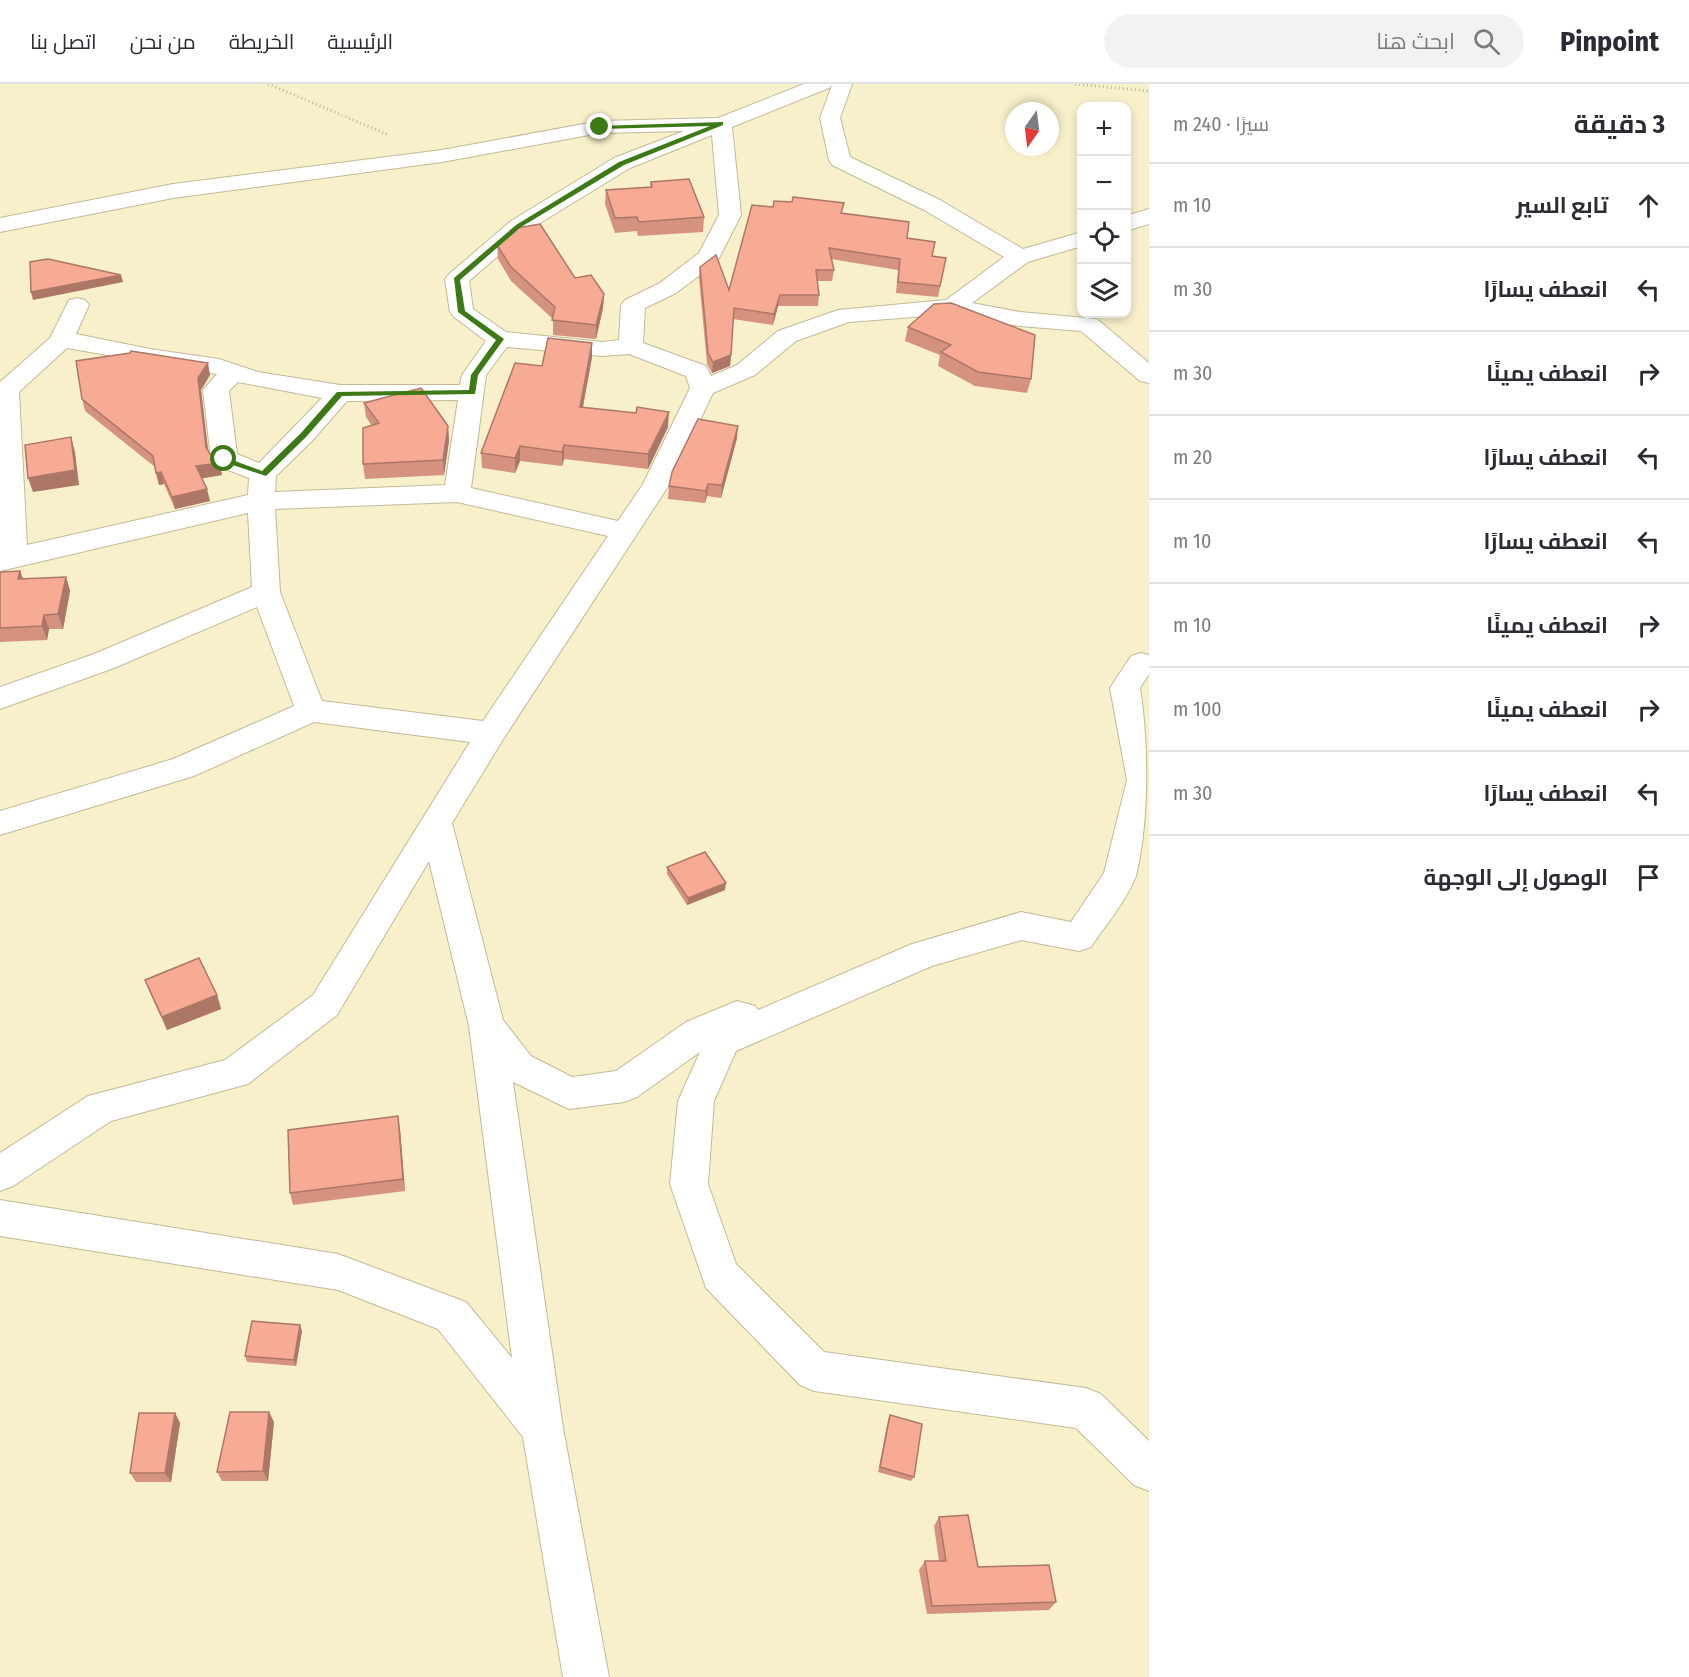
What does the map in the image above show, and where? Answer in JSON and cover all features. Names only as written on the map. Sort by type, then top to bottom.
[{"type":"street","points":[[703,388],[696,371],[631,347],[602,349],[500,339],[462,312],[457,279],[519,226],[622,163],[822,84]]},
{"type":"street","points":[[842,84],[830,118],[840,160],[932,206],[1020,257]]},
{"type":"street","points":[[0,225],[173,191],[442,156],[600,127],[720,124]]},
{"type":"street","points":[[631,347],[633,304],[668,288],[709,256],[730,215],[720,124]]},
{"type":"street","points":[[1131,222],[1149,216]]},
{"type":"street","points":[[952,307],[1020,257],[1077,240]]},
{"type":"street","points":[[77,304],[61,341],[3,389],[7,559],[262,488],[457,493],[624,531]]},
{"type":"street","points":[[0,1174],[101,1107],[235,1073],[325,1005],[491,733],[656,485],[703,388],[746,369],[787,336],[846,315],[952,307],[1020,319],[1088,324],[1149,376]]},
{"type":"street","points":[[457,493],[474,375],[500,339]]},
{"type":"street","points":[[61,341],[74,341],[150,356],[219,366],[232,373],[253,379],[340,393],[472,392]]},
{"type":"street","points":[[232,373],[216,390],[224,459],[262,488]]},
{"type":"street","points":[[311,711],[266,592],[262,488],[303,435],[340,393]]},
{"type":"street","points":[[0,698],[104,661],[266,592]]},
{"type":"street","points":[[1141,663],[1125,688],[1143,780],[1120,876],[1079,937],[1021,926],[924,954],[723,1041],[696,1101],[689,1184],[720,1275],[814,1371],[1086,1409],[1149,1470]]},
{"type":"street","points":[[0,823],[183,768],[311,711],[491,733]]},
{"type":"street","points":[[436,822],[487,1026],[542,1428],[586,1677]]},
{"type":"street","points":[[487,1026],[518,1067],[569,1093],[624,1086],[699,1033],[737,1016],[780,1017]]},
{"type":"street","points":[[0,1218],[338,1272],[452,1315],[542,1428]]},
{"type":"path","points":[[268,84],[442,156]]},
{"type":"path","points":[[1075,84],[1149,91]]},
{"type":"building","points":[[689,179],[704,217],[639,222],[637,217],[615,218],[606,190],[652,187],[651,182]]},
{"type":"building","points":[[793,197],[844,203],[841,213],[909,222],[907,238],[935,242],[932,256],[946,258],[940,286],[898,282],[900,259],[829,248],[834,270],[816,270],[819,295],[780,295],[774,314],[734,308],[731,355],[713,362],[708,353],[700,267],[716,255],[729,290],[752,205],[773,207],[774,201],[792,202]]},
{"type":"building","points":[[540,224],[575,278],[591,275],[604,294],[596,325],[552,320],[555,307],[511,267],[497,245],[517,228]]},
{"type":"building","points":[[48,259],[121,275],[31,292],[30,262]]},
{"type":"building","points":[[951,303],[1035,335],[1031,379],[978,372],[941,352],[951,345],[908,327],[934,304]]},
{"type":"building","points":[[548,338],[592,343],[580,407],[636,413],[637,407],[669,412],[648,454],[564,445],[562,452],[520,446],[515,458],[481,453],[515,363],[542,366]]},
{"type":"building","points":[[131,351],[208,363],[198,378],[206,447],[210,454],[218,457],[219,463],[196,466],[207,489],[172,497],[161,472],[156,473],[153,456],[82,399],[76,361]]},
{"type":"building","points":[[421,388],[448,426],[443,460],[363,464],[363,428],[379,423],[364,403]]},
{"type":"building","points":[[698,419],[738,426],[722,485],[708,484],[706,491],[669,486],[672,472]]},
{"type":"building","points":[[71,437],[75,470],[28,478],[25,445]]},
{"type":"building","points":[[20,571],[18,579],[66,577],[58,614],[44,615],[42,626],[0,628],[0,572]]},
{"type":"building","points":[[705,852],[726,883],[688,898],[667,867]]},
{"type":"building","points":[[199,958],[217,995],[162,1017],[145,980]]},
{"type":"building","points":[[398,1116],[403,1179],[290,1193],[288,1130]]},
{"type":"building","points":[[252,1321],[300,1325],[294,1360],[245,1356]]},
{"type":"building","points":[[230,1412],[269,1412],[263,1471],[217,1472]]},
{"type":"building","points":[[139,1413],[175,1413],[165,1473],[130,1473]]},
{"type":"building","points":[[890,1415],[922,1424],[914,1477],[880,1467]]},
{"type":"building","points":[[968,1515],[978,1567],[1049,1565],[1056,1602],[932,1606],[925,1561],[946,1561],[939,1517]]},
{"type":"route","points":[[224,459],[263,474],[303,435],[340,393],[472,392],[474,375],[500,339],[462,312],[457,279],[519,226],[622,163],[720,124],[600,127]]}]
